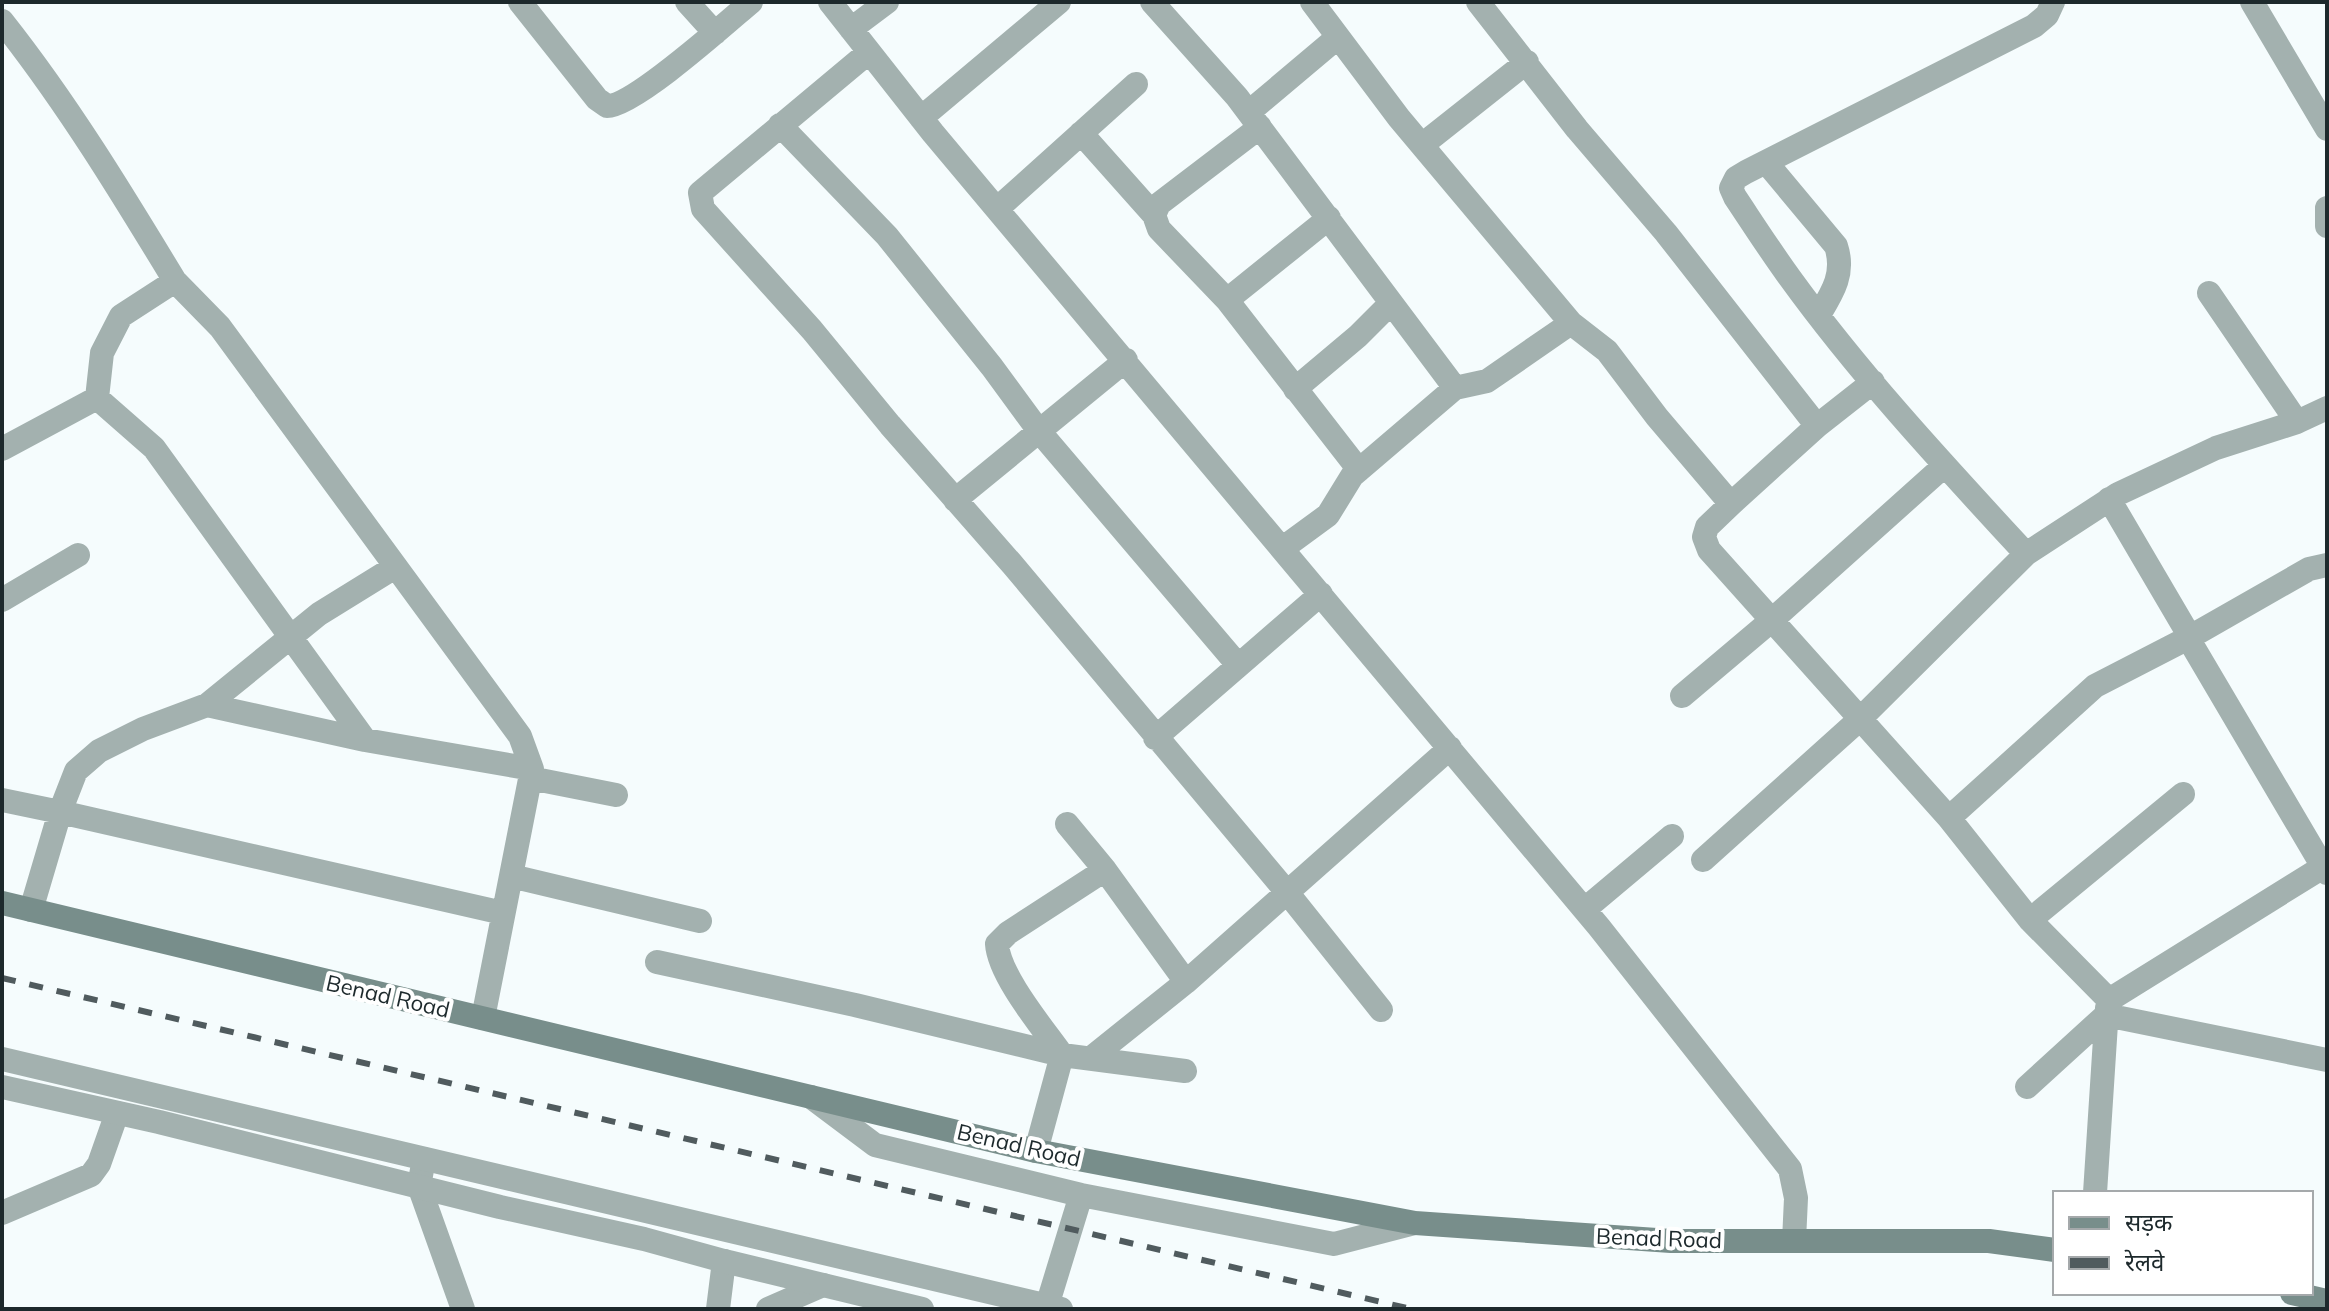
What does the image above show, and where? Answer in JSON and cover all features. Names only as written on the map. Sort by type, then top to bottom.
[{"type":"main road","name":"Benad Road","points":[[2,903],[1036,1151],[1415,1223],[1671,1241],[1989,1241],[2053,1250]]},
{"type":"main road","points":[[2301,1295],[2327,1301]]},
{"type":"street","points":[[520,2],[597,99],[607,106],[615,106],[679,63],[751,2]]},
{"type":"street","points":[[687,2],[715,33]]},
{"type":"street","points":[[830,2],[921,118],[1585,909],[1790,1169],[1796,1198],[1794,1241]]},
{"type":"street","points":[[851,29],[887,2]]},
{"type":"street","points":[[921,118],[1059,2]]},
{"type":"street","points":[[1152,2],[1254,120],[1455,388]]},
{"type":"street","points":[[1312,2],[1422,145],[1571,323],[1607,351],[1657,417],[1731,504]]},
{"type":"street","points":[[1478,2],[1577,129],[1666,233],[1817,426]]},
{"type":"street","points":[[2026,554],[1944,466],[1873,382],[1790,279],[1731,188],[1736,178],[2034,26],[2047,15],[2053,2]]},
{"type":"street","points":[[2252,2],[2327,129]]},
{"type":"street","points":[[2,21],[39,68],[98,154],[175,281],[220,327],[520,736],[531,773],[483,1018]]},
{"type":"street","points":[[1154,215],[1159,204],[1254,120],[1338,37]]},
{"type":"street","points":[[869,52],[700,193],[703,209],[812,330],[1286,891],[1381,1010]]},
{"type":"street","points":[[1422,145],[1527,62]]},
{"type":"street","points":[[998,208],[1136,84]]},
{"type":"street","points":[[780,125],[887,236],[1039,431],[1238,665]]},
{"type":"street","points":[[1081,133],[1154,215],[1159,229],[1227,300],[1359,470]]},
{"type":"street","points":[[1766,162],[1836,246],[1840,259],[1835,289],[1819,315]]},
{"type":"street","points":[[2327,208],[2327,226]]},
{"type":"street","points":[[1227,300],[1329,218]]},
{"type":"street","points":[[97,398],[102,353],[121,316],[175,281]]},
{"type":"street","points":[[2209,293],[2297,422]]},
{"type":"street","points":[[1295,389],[1358,336],[1391,303]]},
{"type":"street","points":[[1283,548],[1328,515],[1352,476],[1455,388],[1487,381],[1571,323]]},
{"type":"street","points":[[955,500],[1126,360]]},
{"type":"street","points":[[1873,382],[1817,426],[1707,527],[1704,537],[1709,550],[1949,818],[2030,920],[2107,1007],[2327,1060]]},
{"type":"street","points":[[2,449],[97,398]]},
{"type":"street","points":[[97,398],[154,448],[365,740]]},
{"type":"street","points":[[1703,860],[1860,719],[2026,554],[2109,499],[2216,448],[2297,422],[2327,408]]},
{"type":"street","points":[[1682,696],[1944,466]]},
{"type":"street","points":[[2027,1087],[2107,1007],[2326,868],[2109,499]]},
{"type":"street","points":[[2,600],[78,555]]},
{"type":"street","points":[[1949,818],[2095,686],[2309,569],[2327,565]]},
{"type":"street","points":[[31,910],[60,812],[76,771],[99,751],[143,729],[207,705],[319,614],[395,567]]},
{"type":"street","points":[[1155,738],[1321,594]]},
{"type":"street","points":[[207,705],[531,773],[616,795]]},
{"type":"street","points":[[1091,1058],[1186,982],[1450,748]]},
{"type":"street","points":[[2030,920],[2183,794]]},
{"type":"street","points":[[2,800],[503,913]]},
{"type":"street","points":[[1067,824],[1105,870],[1186,982]]},
{"type":"street","points":[[1585,909],[1672,836]]},
{"type":"street","points":[[1036,1151],[1062,1055],[1007,976],[997,957],[997,944],[1008,933],[1105,870]]},
{"type":"street","points":[[511,876],[700,921]]},
{"type":"street","points":[[657,962],[855,1005],[1062,1055],[1185,1071]]},
{"type":"street","points":[[2095,1191],[2107,1007]]},
{"type":"street","points":[[2,1059],[1054,1307],[1081,1195]]},
{"type":"street","points":[[2,1087],[644,1239],[922,1309]]},
{"type":"street","points":[[810,1096],[875,1145],[1081,1195],[1334,1244],[1415,1223]]},
{"type":"street","points":[[2,1213],[91,1175],[99,1164],[117,1113]]},
{"type":"street","points":[[424,1159],[419,1186],[463,1309]]},
{"type":"street","points":[[718,1309],[724,1261]]},
{"type":"street","points":[[768,1309],[823,1285]]},
{"type":"railway","points":[[2,978],[1411,1309]]}]
